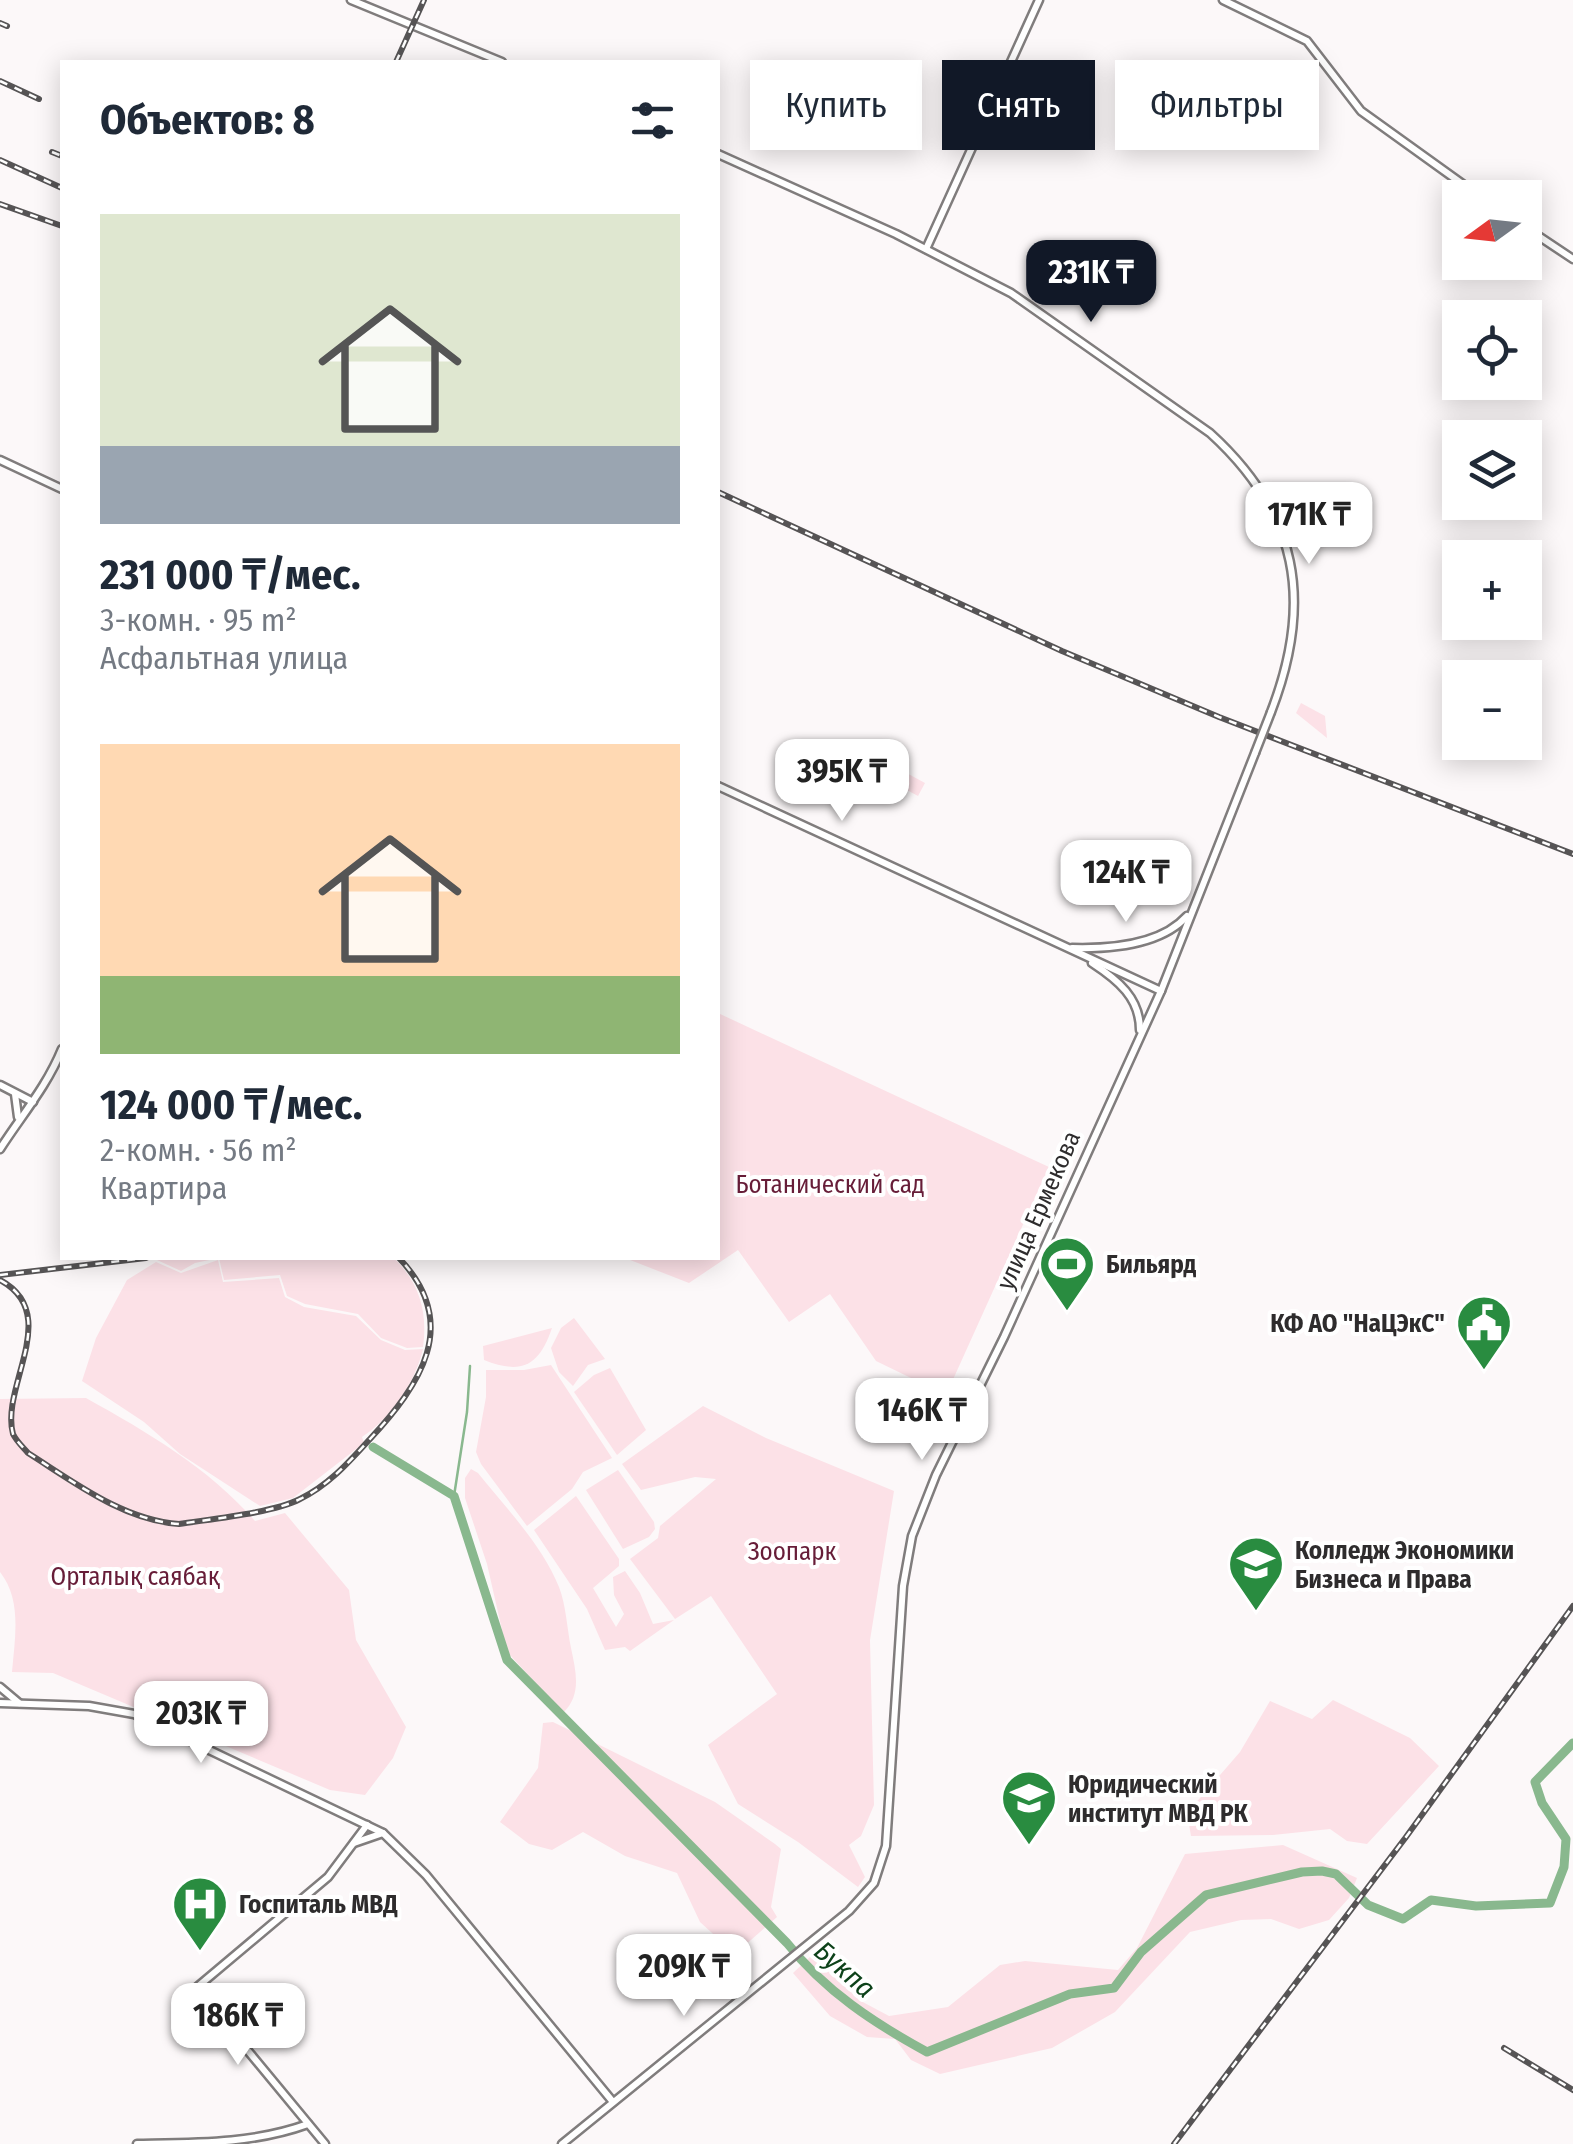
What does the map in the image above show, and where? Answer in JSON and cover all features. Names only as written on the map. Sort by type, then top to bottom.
[{"type":"main road","points":[[351,0],[497,60]]},
{"type":"main road","points":[[926,248],[1040,0]]},
{"type":"main road","points":[[1223,0],[1308,41],[1361,111],[1457,180]]},
{"type":"main road","name":"улица Ермекова","points":[[562,2144],[849,1911],[874,1883],[886,1846],[903,1586],[912,1536],[936,1475],[1004,1337],[1160,992],[1271,712],[1286,666],[1294,600],[1282,532],[1258,484],[1210,433],[1011,293],[926,248],[720,155]]},
{"type":"main road","points":[[1542,238],[1573,259]]},
{"type":"main road","points":[[0,460],[60,488]]},
{"type":"main road","points":[[720,787],[1160,992]]},
{"type":"main road","points":[[1066,948],[1106,948],[1152,937],[1181,923],[1192,912]]},
{"type":"main road","points":[[1066,948],[1118,981],[1138,1010],[1140,1036]]},
{"type":"main road","points":[[0,1149],[52,1075],[60,1053]]},
{"type":"main road","points":[[0,1086],[33,1102]]},
{"type":"main road","points":[[15,1094],[18,1120]]},
{"type":"main road","points":[[0,1686],[20,1703]]},
{"type":"main road","points":[[0,1703],[89,1706],[134,1714],[383,1833],[426,1875],[613,2102]]},
{"type":"main road","points":[[325,2144],[196,1988],[328,1877],[368,1825]]},
{"type":"main road","points":[[353,1844],[383,1833]]},
{"type":"main road","points":[[137,2144],[225,2143],[289,2132],[309,2124]]},
{"type":"green space","points":[[1301,703],[1325,716],[1327,738],[1296,713]]},
{"type":"green space","points":[[901,770],[925,783],[918,796],[894,783]]},
{"type":"green space","name":"Ботанический сад","points":[[720,1014],[1049,1167],[946,1395],[876,1361],[830,1294],[789,1322],[738,1250],[689,1283],[630,1260],[720,1260]]},
{"type":"green space","points":[[157,1260],[209,1260],[195,1263],[181,1271]]},
{"type":"green space","points":[[218,1260],[223,1282],[279,1278],[285,1297],[304,1307],[356,1316],[381,1340],[405,1350],[423,1349],[408,1387],[383,1420],[362,1437],[364,1443],[293,1498],[260,1506],[180,1454],[144,1422],[82,1381],[96,1338],[127,1280],[156,1262],[181,1273]]},
{"type":"green space","points":[[219,1260],[396,1260],[420,1298],[423,1347],[407,1348],[381,1338],[358,1314],[305,1304],[287,1296],[280,1275],[224,1280]]},
{"type":"green space","points":[[574,1318],[605,1359],[588,1365],[573,1386],[559,1372],[551,1348],[561,1328]]},
{"type":"green space","points":[[552,1328],[541,1351],[527,1364],[509,1367],[484,1360],[483,1346]]},
{"type":"green space","points":[[551,1365],[612,1458],[583,1472],[572,1489],[527,1526],[476,1452],[486,1397],[486,1370]]},
{"type":"green space","points":[[610,1368],[646,1430],[617,1455],[574,1392],[594,1375]]},
{"type":"green space","name":"Орталық саябақ","points":[[86,1398],[197,1468],[255,1521],[285,1513],[349,1590],[356,1640],[406,1727],[393,1758],[365,1795],[330,1790],[53,1673],[12,1672],[14,1607],[0,1572],[0,1399]]},
{"type":"green space","name":"Зоопарк","points":[[703,1406],[766,1438],[894,1491],[870,1640],[874,1805],[861,1836],[849,1845],[865,1877],[858,1887],[738,1804],[708,1745],[777,1694],[711,1596],[675,1619],[630,1559],[658,1538],[660,1526],[716,1479],[695,1477],[641,1490],[622,1464]]},
{"type":"green space","points":[[471,1469],[523,1527],[559,1587],[576,1683],[573,1699],[563,1713],[510,1655],[505,1643],[487,1564],[465,1498],[465,1478]]},
{"type":"green space","points":[[618,1470],[655,1529],[649,1537],[623,1549],[586,1490]]},
{"type":"green space","points":[[576,1496],[619,1559],[619,1566],[593,1588],[616,1627],[624,1614],[614,1595],[613,1577],[625,1571],[653,1624],[674,1620],[630,1651],[625,1647],[605,1650],[587,1609],[534,1530]]},
{"type":"green space","points":[[1333,1700],[1410,1738],[1439,1766],[1367,1844],[1347,1841],[1330,1829],[1273,1835],[1191,1836],[1187,1813],[1240,1752],[1270,1701],[1312,1719]]},
{"type":"green space","points":[[553,1722],[715,1802],[781,1849],[771,1907],[777,1917],[735,1954],[700,1922],[677,1873],[625,1856],[583,1832],[552,1850],[529,1844],[500,1822],[538,1768],[543,1723]]},
{"type":"green space","points":[[1283,1845],[1357,1878],[1349,1898],[1329,1920],[1299,1929],[1271,1919],[1241,1920],[1190,1932],[1115,2012],[1052,2048],[940,2074],[911,2060],[895,2039],[867,2037],[830,2016],[793,1973],[812,1955],[859,2000],[889,2016],[948,2007],[1000,1965],[1025,1961],[1118,1970],[1137,1948],[1185,1854]]},
{"type":"waterway","points":[[454,1496],[470,1366]]},
{"type":"waterway","name":"Букпа","points":[[373,1447],[454,1496],[507,1660],[817,1976],[869,2017],[927,2052],[1070,1994],[1114,1988],[1141,1952],[1206,1895],[1302,1872],[1336,1874],[1368,1905],[1403,1919],[1431,1900],[1476,1906],[1550,1903],[1564,1867],[1566,1839],[1542,1803],[1535,1782],[1573,1743]]},
{"type":"railway","points":[[397,60],[424,0]]},
{"type":"railway","points":[[0,23],[7,26]]},
{"type":"railway","points":[[0,81],[39,99]]},
{"type":"railway","points":[[52,152],[60,155]]},
{"type":"railway","points":[[0,160],[60,187]]},
{"type":"railway","points":[[0,204],[60,225]]},
{"type":"railway","points":[[720,493],[1062,651],[1219,717],[1573,854]]},
{"type":"railway","points":[[0,1275],[129,1260]]},
{"type":"railway","points":[[0,1280],[18,1294],[27,1312],[25,1352],[11,1415],[16,1440],[28,1453],[100,1498],[138,1515],[179,1524],[258,1512],[300,1499],[338,1472],[388,1418],[418,1375],[431,1330],[428,1307],[418,1283],[401,1260]]},
{"type":"railway","points":[[1174,2144],[1406,1837],[1573,1606]]},
{"type":"railway","points":[[1504,2048],[1573,2090]]},
{"type":"place","name":"Бильярд","points":[[1067,1313]]},
{"type":"place","name":"КФ АО \"НаЦЭкС\"","points":[[1484,1372]]},
{"type":"place","name":"Колледж Экономики Бизнеса и Права","points":[[1256,1613]]},
{"type":"place","name":"Юридический институт МВД РК","points":[[1029,1847]]},
{"type":"place","name":"Госпиталь МВД","points":[[200,1953]]}]
